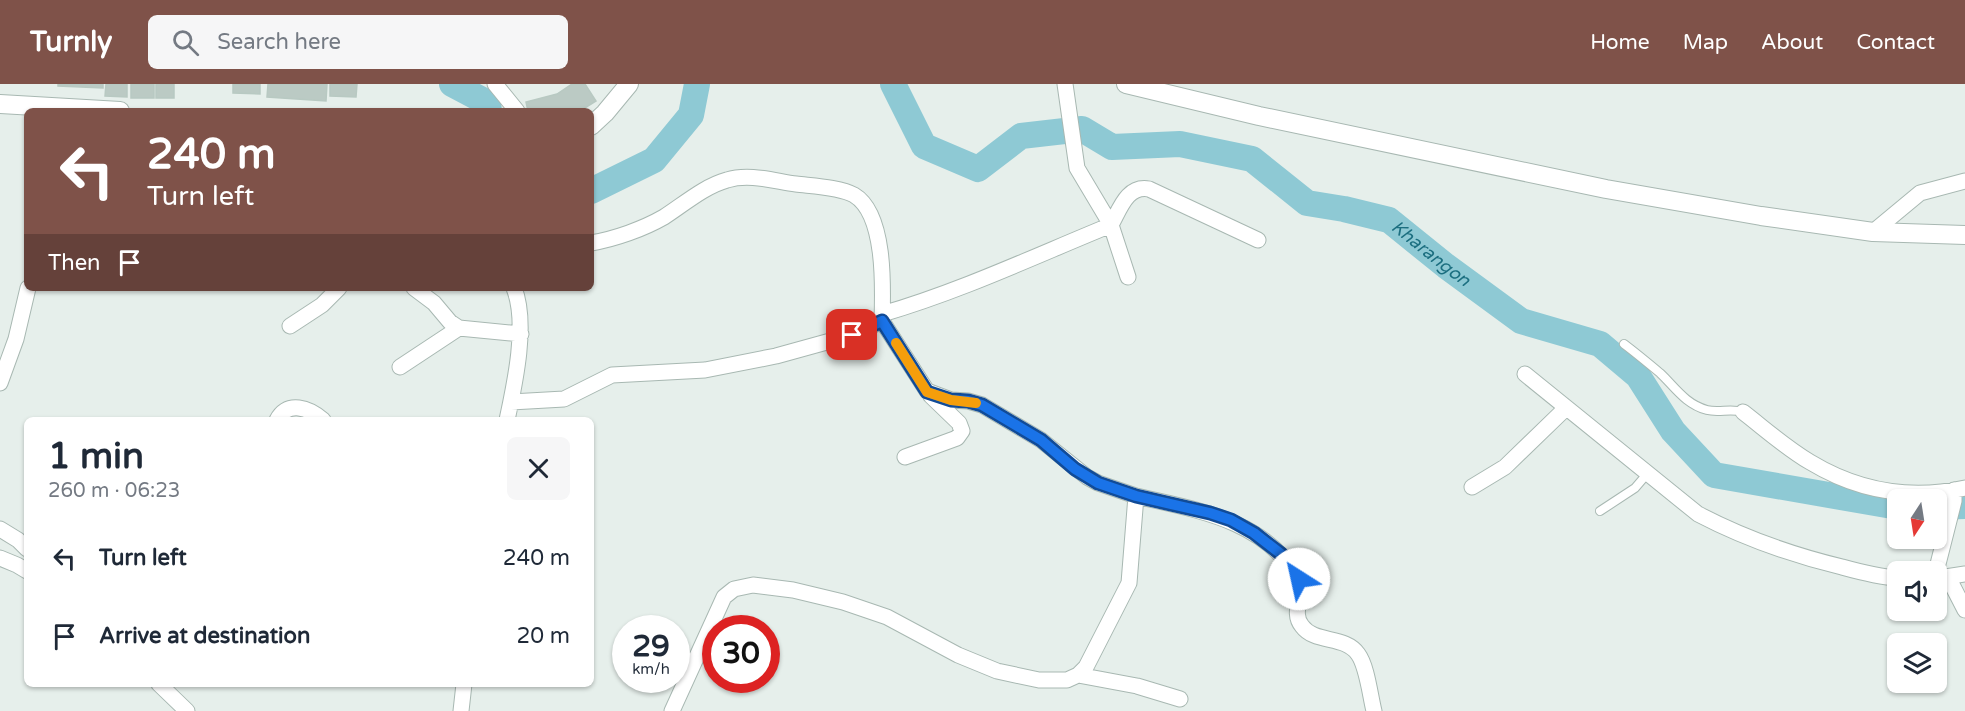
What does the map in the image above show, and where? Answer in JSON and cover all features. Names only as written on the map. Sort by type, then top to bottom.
[{"type":"street","points":[[495,84],[515,108]]},
{"type":"street","points":[[594,123],[630,84]]},
{"type":"street","points":[[1065,84],[1079,174],[1111,225],[1128,277]]},
{"type":"street","points":[[1126,84],[1259,116],[1605,189],[1761,216],[1873,232],[1965,235]]},
{"type":"street","points":[[0,104],[45,108]]},
{"type":"street","points":[[594,242],[638,229],[662,218],[714,185],[737,177],[846,191],[858,198],[876,230],[881,252],[882,318],[927,392],[959,423],[962,431],[957,438],[906,457]]},
{"type":"street","points":[[1873,232],[1920,193],[1965,181]]},
{"type":"street","points":[[511,402],[564,399],[612,375],[705,370],[776,356],[852,335],[882,318],[1111,225],[1128,195],[1136,189],[1149,189],[1258,240]]},
{"type":"street","points":[[0,383],[16,339],[27,291]]},
{"type":"street","points":[[290,326],[322,305],[336,291]]},
{"type":"street","points":[[418,291],[434,303],[450,322],[459,328],[521,334]]},
{"type":"street","points":[[508,417],[521,334],[521,312],[515,291]]},
{"type":"street","points":[[400,367],[459,328]]},
{"type":"street","points":[[1525,374],[1698,514],[1757,542],[1805,558],[1887,576]]},
{"type":"street","points":[[927,392],[951,400],[982,405],[1041,440],[1087,477],[1098,483],[1136,496],[1210,513],[1231,520],[1254,533],[1281,554],[1300,585],[1297,612],[1302,628],[1310,634],[1351,647],[1358,654],[1374,711]]},
{"type":"street","points":[[279,417],[288,409],[297,407],[307,409],[319,417]]},
{"type":"street","points":[[1472,487],[1505,467],[1566,408]]},
{"type":"street","points":[[1743,412],[1809,462],[1862,486],[1879,491],[1905,493],[1958,493],[1942,548],[1941,561]]},
{"type":"street","points":[[672,711],[724,597],[734,589],[753,585],[794,590],[843,602],[887,617],[958,656],[997,671],[1039,680],[1067,680],[1078,675],[1091,659],[1129,583],[1136,496]]},
{"type":"street","points":[[0,530],[24,546]]},
{"type":"street","points":[[0,558],[24,569]]},
{"type":"street","points":[[1947,575],[1965,574]]},
{"type":"street","points":[[1947,586],[1965,610]]},
{"type":"street","points":[[1078,675],[1137,686],[1180,699]]},
{"type":"street","points":[[162,687],[187,711]]},
{"type":"street","points":[[460,711],[464,687]]},
{"type":"lane","points":[[1624,344],[1662,375],[1676,392],[1692,404],[1708,410],[1743,412]]},
{"type":"lane","points":[[1600,511],[1635,488],[1647,474]]},
{"type":"building","points":[[58,84],[103,84],[103,88],[58,86]]},
{"type":"building","points":[[106,84],[127,84],[127,97],[105,96]]},
{"type":"building","points":[[131,84],[154,84],[154,98],[131,98]]},
{"type":"building","points":[[156,84],[174,84],[174,98],[156,98]]},
{"type":"building","points":[[233,84],[260,84],[260,94],[233,93]]},
{"type":"building","points":[[268,84],[327,84],[326,101],[267,97]]},
{"type":"building","points":[[330,84],[357,84],[356,97],[330,96]]},
{"type":"building","points":[[572,84],[585,84],[596,101],[585,108],[527,108],[526,102],[557,94]]},
{"type":"waterway","name":"Kharangon","points":[[452,84],[488,103],[489,108]]},
{"type":"waterway","name":"Kharangon","points":[[594,190],[654,160],[691,115],[697,84]]},
{"type":"waterway","name":"Kharangon","points":[[893,84],[924,146],[978,169],[1021,136],[1082,129],[1112,147],[1180,144],[1252,159],[1307,203],[1389,220],[1446,266],[1521,321],[1600,344],[1638,376],[1673,431],[1714,475],[1887,505]]},
{"type":"waterway","name":"Kharangon","points":[[1947,507],[1965,506]]},
{"type":"slow traffic","points":[[896,343],[927,392],[951,400],[976,403]]},
{"type":"route","points":[[852,335],[882,321],[927,392],[951,400],[975,402],[982,405],[1041,440],[1075,469],[1098,483],[1136,496],[1231,520],[1254,533],[1281,554],[1299,579]]}]
